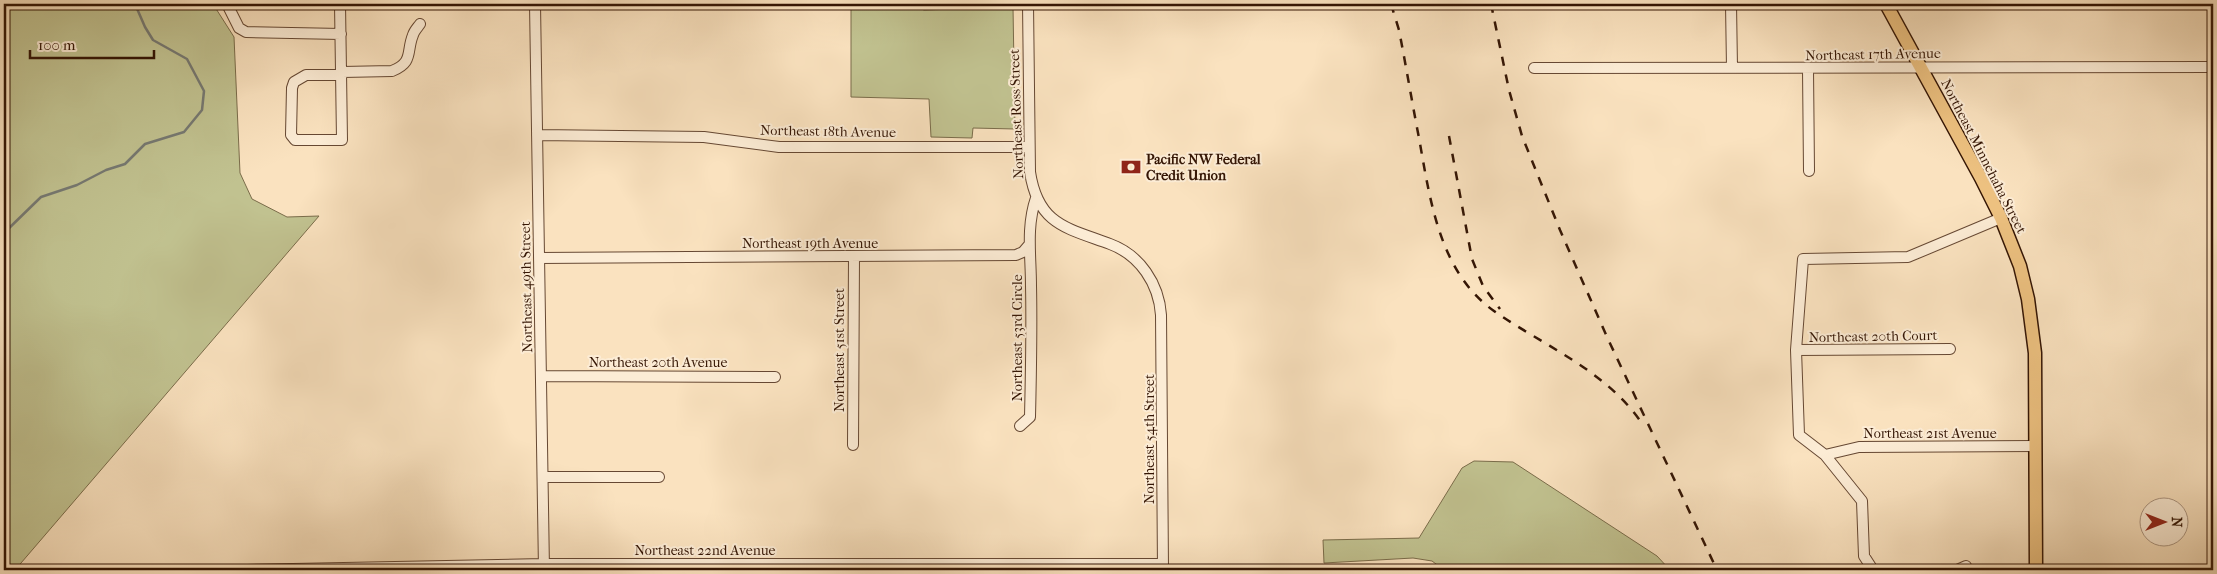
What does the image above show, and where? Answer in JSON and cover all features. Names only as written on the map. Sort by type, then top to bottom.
[{"type":"main road","name":"Northeast Minnehaha Street","points":[[1886,4],[2001,218],[2020,266],[2034,334],[2036,570]]},
{"type":"street","points":[[227,4],[239,28],[246,32],[341,34]]},
{"type":"street","points":[[340,4],[342,74],[342,140],[295,140],[291,135],[292,88],[294,82],[306,76],[342,74],[392,71],[397,69],[408,59],[413,35],[420,24]]},
{"type":"street","name":"Northeast 49th Street","points":[[535,4],[544,567]]},
{"type":"street","name":"Northeast Ross Street","points":[[1028,4],[1030,172],[1036,198],[1049,216],[1059,224],[1084,236],[1111,244],[1131,257],[1144,269],[1154,284],[1161,307]]},
{"type":"street","points":[[1731,4],[1732,68]]},
{"type":"street","name":"Northeast 17th Avenue","points":[[1534,68],[2213,67]]},
{"type":"street","points":[[1808,69],[1809,171]]},
{"type":"street","name":"Northeast 18th Avenue","points":[[537,135],[704,137],[779,147],[1029,147]]},
{"type":"street","points":[[1029,245],[1031,212],[1036,198]]},
{"type":"street","points":[[1873,570],[1864,556],[1862,501],[1826,455],[1799,435],[1796,350],[1803,259],[1908,257],[2001,218]]},
{"type":"street","name":"Northeast 19th Avenue","points":[[540,258],[1016,255],[1023,252],[1029,245]]},
{"type":"street","name":"Northeast 53rd Circle","points":[[1020,426],[1030,418],[1032,359],[1029,245]]},
{"type":"street","name":"Northeast 51st Street","points":[[853,445],[854,256]]},
{"type":"street","name":"Northeast 54th Street","points":[[1161,307],[1163,567]]},
{"type":"street","name":"Northeast 20th Court","points":[[1796,350],[1950,349]]},
{"type":"street","name":"Northeast 20th Avenue","points":[[542,376],[775,377]]},
{"type":"street","name":"Northeast 21st Avenue","points":[[1826,455],[1859,447],[2036,446]]},
{"type":"street","points":[[543,477],[659,477]]},
{"type":"street","name":"Northeast 22nd Avenue","points":[[246,570],[544,567],[1163,567]]},
{"type":"green space","points":[[4,4],[213,4],[234,37],[240,173],[252,199],[287,217],[319,216],[15,570],[4,570]]},
{"type":"green space","points":[[851,4],[907,4],[924,10],[1013,7],[1015,129],[973,128],[972,138],[931,137],[929,99],[851,97]]},
{"type":"green space","points":[[1474,461],[1513,462],[1657,556],[1670,570],[1444,570],[1432,561],[1413,558],[1324,563],[1323,540],[1419,538],[1462,468]]},
{"type":"waterway","points":[[4,233],[41,197],[77,185],[106,170],[125,164],[145,144],[184,132],[202,110],[204,91],[187,59],[153,40],[135,4]]},
{"type":"railway","points":[[1391,4],[1399,30],[1433,209],[1449,255],[1461,276],[1475,295],[1494,311],[1592,373],[1610,388],[1641,422]]},
{"type":"railway","points":[[1491,4],[1509,90],[1522,136],[1560,230],[1607,337],[1717,570]]},
{"type":"railway","points":[[1449,136],[1472,259],[1483,286],[1500,309]]},
{"type":"place","name":"Pacific NW Federal Credit Union","points":[[1131,167]]}]
